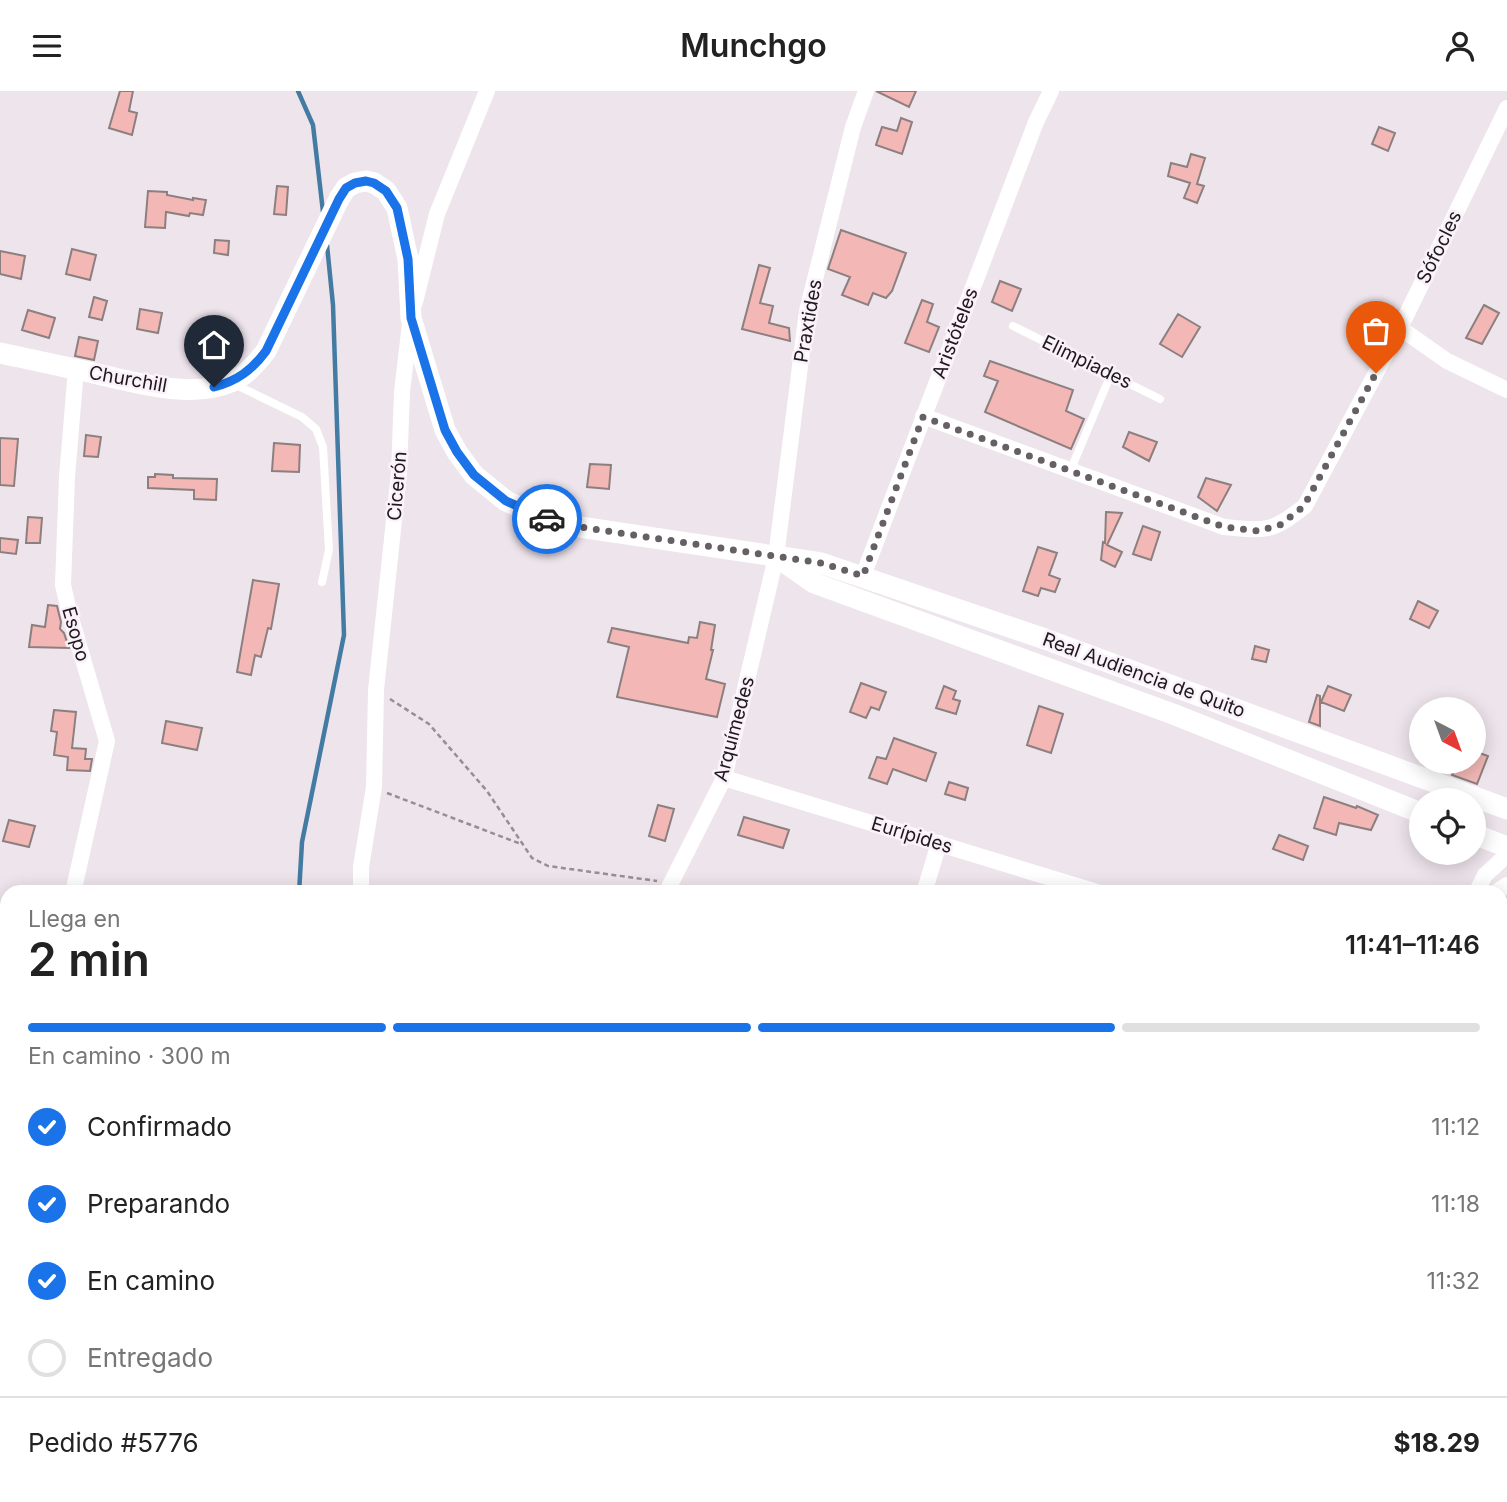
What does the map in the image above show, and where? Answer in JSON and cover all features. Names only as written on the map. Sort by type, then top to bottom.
[{"type":"main road","name":"Churchill","points":[[0,353],[151,386],[189,389],[232,382],[257,363],[266,351],[330,213],[346,188],[355,183],[374,183],[386,191],[397,208],[408,259],[411,318]]},
{"type":"main road","name":"Real Audiencia de Quito","points":[[411,318],[445,430],[474,475],[506,501],[547,519],[580,527],[821,563],[1045,639],[1507,809]]},
{"type":"main road","name":"Real Audiencia de Quito","points":[[776,557],[814,583],[1173,713],[1409,808]]},
{"type":"main road","points":[[1486,839],[1507,847]]},
{"type":"street","name":"Cicerón","points":[[361,885],[361,867],[373,787],[376,690],[399,473],[402,392],[411,318],[437,214],[487,91]]},
{"type":"street","name":"Praxtides","points":[[776,557],[807,311],[853,127],[866,91]]},
{"type":"street","name":"Aristóteles","points":[[863,576],[1036,122],[1051,91]]},
{"type":"street","name":"Sófocles","points":[[923,417],[1224,527],[1258,531],[1280,525],[1304,506],[1400,328],[1507,108]]},
{"type":"street","points":[[1400,328],[1447,361],[1507,390]]},
{"type":"street","name":"Esopo","points":[[75,885],[107,741],[63,585],[67,477],[76,369]]},
{"type":"street","name":"Arquímedes","points":[[670,885],[724,778],[776,557]]},
{"type":"street","name":"Eurípides","points":[[724,778],[1074,885]]},
{"type":"street","points":[[926,885],[939,843]]},
{"type":"street","points":[[1480,885],[1485,875],[1507,855]]},
{"type":"lane","name":"Elimpiades","points":[[1013,326],[1160,399]]},
{"type":"lane","points":[[1071,469],[1111,374]]},
{"type":"lane","points":[[232,382],[302,417],[316,429],[323,447],[330,550],[322,582]]},
{"type":"path","points":[[376,690],[429,724],[487,790],[532,858],[548,866],[652,885]]},
{"type":"path","points":[[373,787],[522,844]]},
{"type":"building","points":[[120,91],[133,91],[129,111],[137,113],[132,135],[109,128]]},
{"type":"building","points":[[876,91],[916,91],[909,107]]},
{"type":"building","points":[[901,118],[912,122],[902,154],[876,145],[882,127],[897,131]]},
{"type":"building","points":[[1379,127],[1395,133],[1388,151],[1372,144]]},
{"type":"building","points":[[1191,154],[1205,158],[1197,184],[1204,186],[1197,203],[1184,198],[1190,183],[1168,176],[1171,163],[1187,167]]},
{"type":"building","points":[[277,186],[288,187],[286,215],[274,214]]},
{"type":"building","points":[[148,191],[206,200],[203,215],[190,213],[189,216],[166,212],[165,228],[145,227]]},
{"type":"building","points":[[841,230],[906,253],[892,291],[886,298],[873,293],[868,305],[842,295],[850,277],[828,269]]},
{"type":"building","points":[[215,240],[229,241],[228,255],[214,253]]},
{"type":"building","points":[[72,249],[96,255],[90,280],[66,274]]},
{"type":"building","points":[[0,251],[25,256],[21,279],[0,274]]},
{"type":"building","points":[[759,265],[770,268],[760,303],[773,306],[769,323],[789,328],[790,341],[742,329]]},
{"type":"building","points":[[1000,281],[1021,289],[1012,311],[992,302]]},
{"type":"building","points":[[94,297],[107,301],[102,320],[89,317]]},
{"type":"building","points":[[922,300],[933,304],[927,322],[939,327],[929,352],[905,343]]},
{"type":"building","points":[[1484,305],[1499,313],[1482,344],[1466,338]]},
{"type":"building","points":[[140,309],[162,313],[158,333],[137,329]]},
{"type":"building","points":[[28,310],[55,318],[49,338],[22,330]]},
{"type":"building","points":[[1178,314],[1200,327],[1182,357],[1160,344]]},
{"type":"building","points":[[79,337],[98,341],[94,360],[75,356]]},
{"type":"building","points":[[990,361],[1073,390],[1066,411],[1084,419],[1071,449],[985,412],[998,381],[984,376]]},
{"type":"building","points":[[1129,432],[1157,442],[1149,461],[1123,447]]},
{"type":"building","points":[[86,435],[101,437],[98,457],[84,456]]},
{"type":"building","points":[[0,438],[18,439],[14,486],[0,485]]},
{"type":"building","points":[[274,443],[300,445],[299,472],[272,471]]},
{"type":"building","points":[[590,464],[611,465],[609,489],[587,487]]},
{"type":"building","points":[[155,474],[173,475],[173,478],[217,479],[216,500],[194,499],[194,490],[148,488],[148,477],[155,477]]},
{"type":"building","points":[[1206,478],[1231,485],[1217,511],[1198,497]]},
{"type":"building","points":[[1106,512],[1122,513],[1107,545],[1122,552],[1115,567],[1101,560],[1103,542],[1105,543]]},
{"type":"building","points":[[28,517],[42,518],[40,543],[26,543]]},
{"type":"building","points":[[1143,526],[1160,532],[1151,560],[1133,554]]},
{"type":"building","points":[[0,538],[18,540],[16,554],[0,552]]},
{"type":"building","points":[[1038,547],[1057,553],[1049,575],[1060,579],[1055,592],[1041,588],[1038,596],[1023,591]]},
{"type":"building","points":[[253,580],[279,584],[271,629],[268,628],[261,657],[255,655],[251,675],[237,672]]},
{"type":"building","points":[[1418,601],[1438,611],[1429,628],[1410,619]]},
{"type":"building","points":[[48,605],[57,606],[60,629],[69,648],[29,647],[32,625],[45,627]]},
{"type":"building","points":[[700,622],[715,625],[713,650],[706,679],[725,684],[717,717],[617,697],[629,647],[608,642],[612,628],[688,643],[689,637],[697,638]]},
{"type":"building","points":[[1255,646],[1269,650],[1266,662],[1252,659]]},
{"type":"building","points":[[861,683],[886,692],[879,710],[871,707],[866,718],[850,712]]},
{"type":"building","points":[[944,686],[956,691],[953,699],[960,701],[956,714],[936,708]]},
{"type":"building","points":[[1328,686],[1351,695],[1344,711],[1321,702]]},
{"type":"building","points":[[1317,695],[1320,696],[1320,726],[1309,722]]},
{"type":"building","points":[[1039,706],[1063,714],[1051,753],[1027,745]]},
{"type":"building","points":[[54,710],[76,712],[72,748],[86,749],[85,759],[92,759],[90,771],[67,770],[68,757],[54,755],[57,732],[51,731]]},
{"type":"building","points":[[166,721],[202,728],[197,750],[162,743]]},
{"type":"building","points":[[894,738],[936,753],[926,781],[893,769],[887,784],[869,778],[877,757],[886,759]]},
{"type":"building","points":[[1452,774],[1481,774],[1477,784]]},
{"type":"building","points":[[949,782],[968,788],[965,800],[945,794]]},
{"type":"building","points":[[1324,797],[1378,815],[1371,830],[1339,823],[1336,835],[1314,828]]},
{"type":"building","points":[[658,805],[674,809],[665,841],[649,836]]},
{"type":"building","points":[[744,817],[789,830],[783,848],[738,835]]},
{"type":"building","points":[[9,820],[35,826],[29,847],[3,841]]},
{"type":"building","points":[[1279,835],[1308,846],[1303,860],[1273,849]]},
{"type":"waterway","points":[[298,91],[313,125],[323,212]]},
{"type":"waterway","points":[[299,885],[302,842],[344,635],[333,305],[327,245]]},
{"type":"way so far","points":[[547,519],[580,527],[821,563],[863,576],[923,417],[1224,527],[1258,531],[1280,525],[1304,506],[1376,373]]},
{"type":"route","points":[[214,387],[232,382],[257,363],[266,351],[330,213],[346,188],[366,181],[374,183],[386,191],[397,208],[408,259],[411,318],[445,430],[474,475],[506,501],[547,519]]}]
